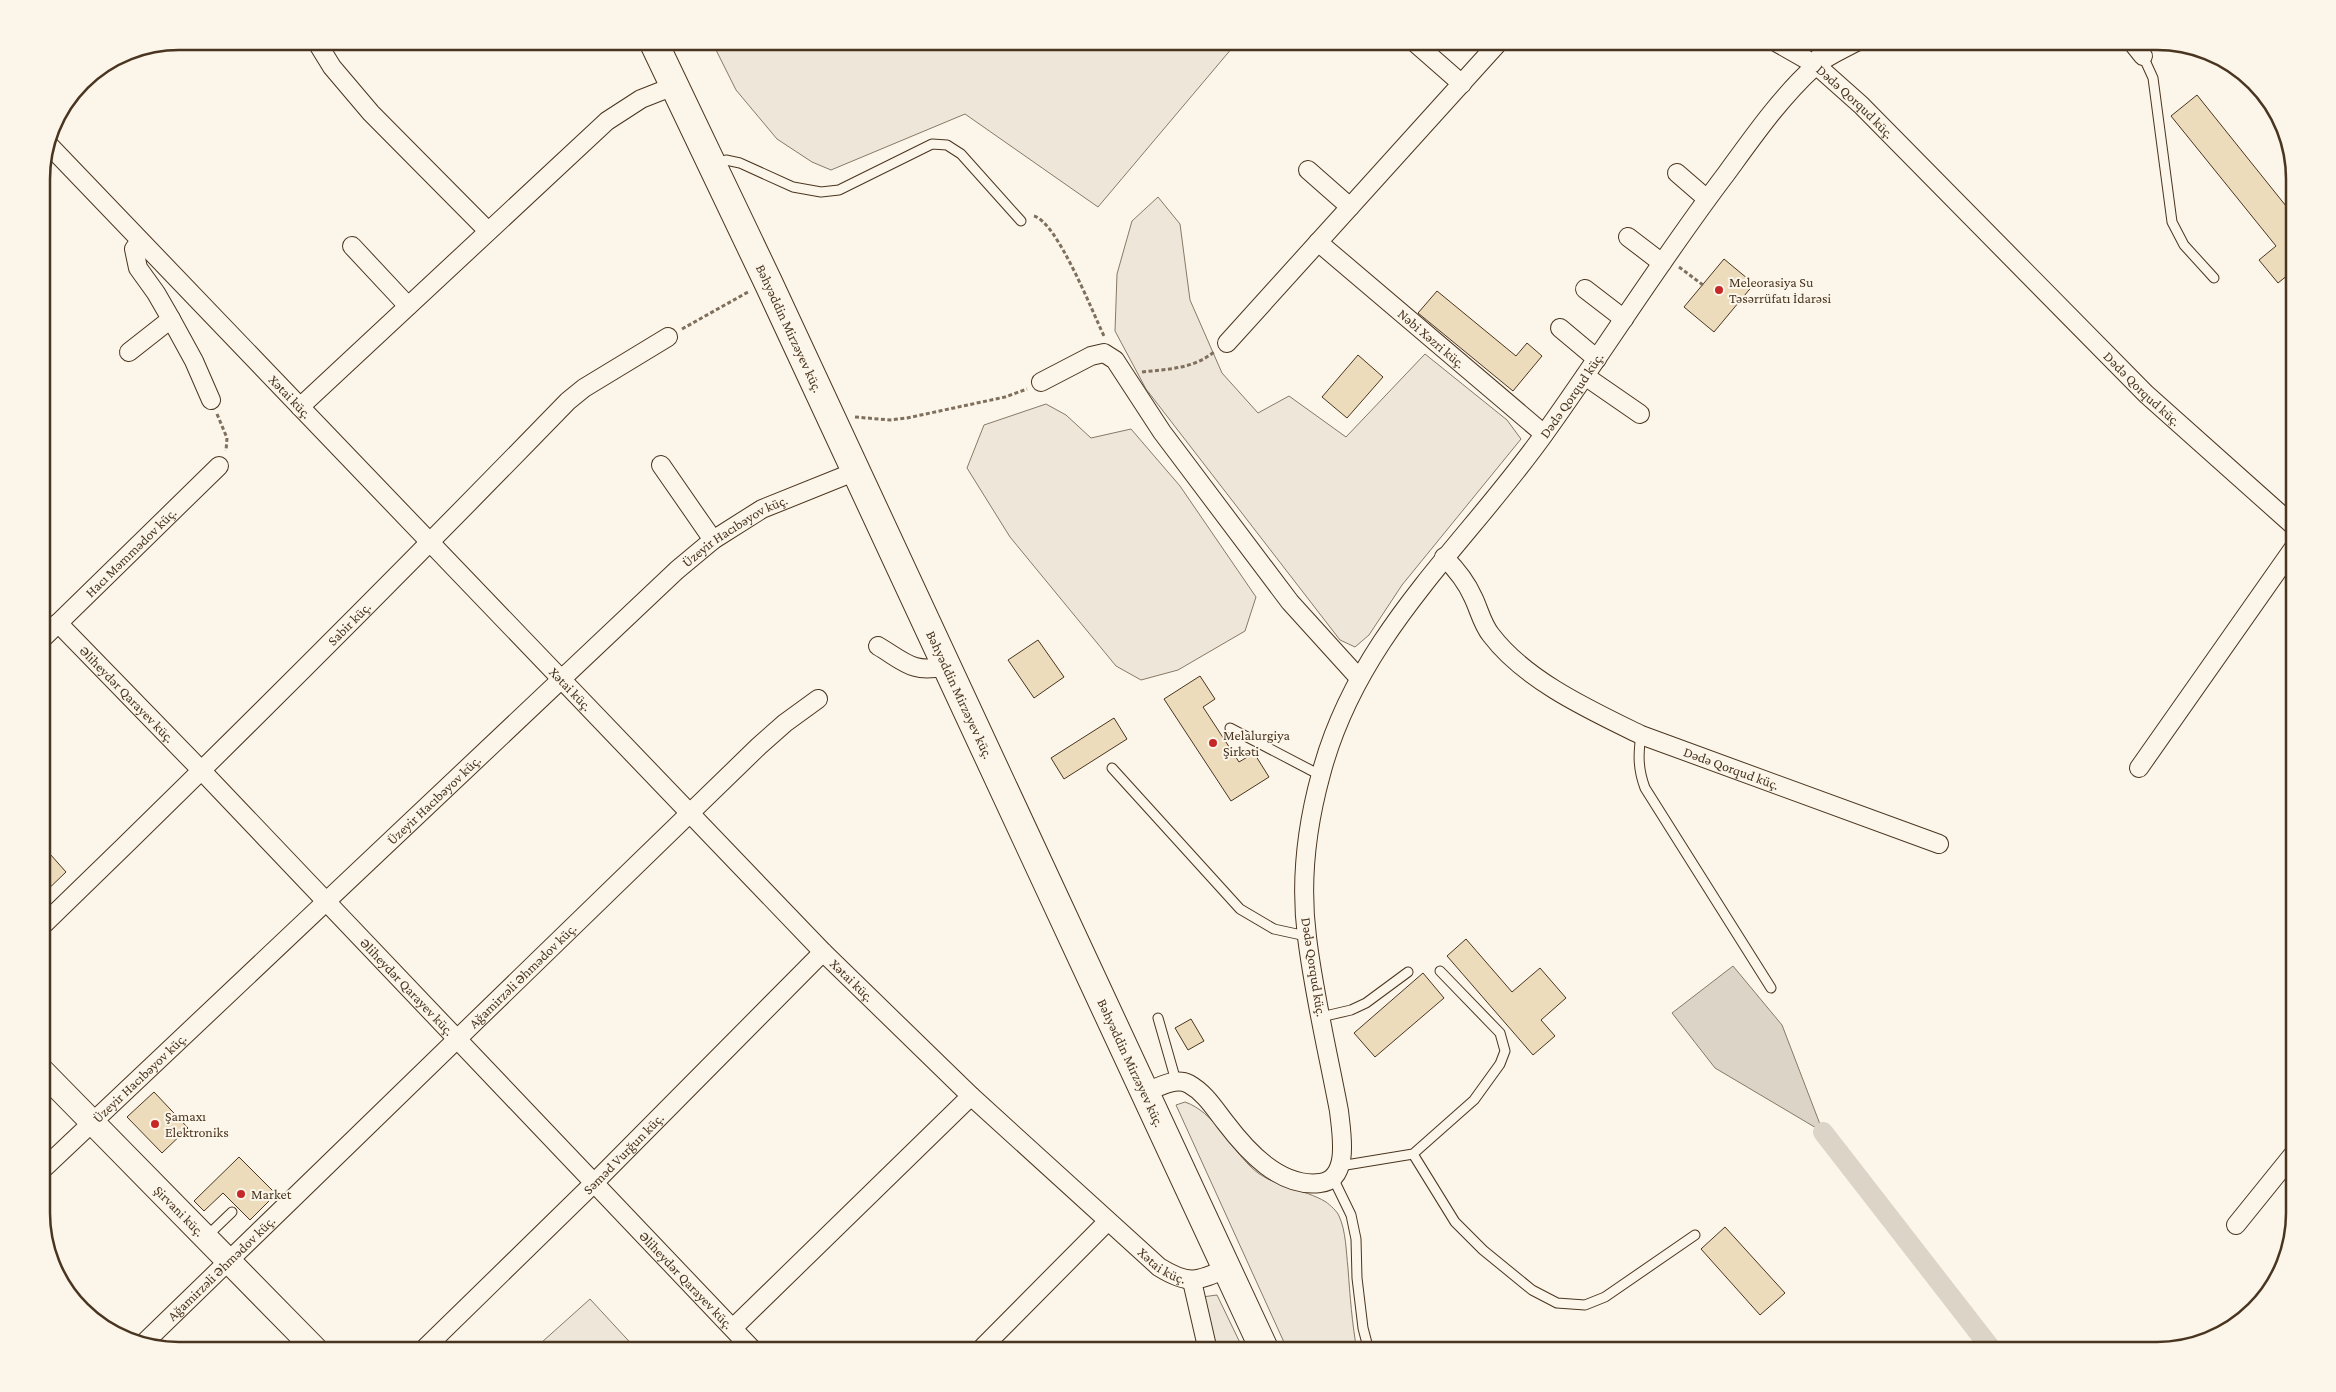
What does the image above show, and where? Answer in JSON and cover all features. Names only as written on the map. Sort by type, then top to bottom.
[{"type":"highway","name":"Bəhyəddin Mirzəyev küç.","points":[[657,50],[768,282],[854,472],[1146,1092],[1261,1342]]},
{"type":"main road","name":"Şirvani küç.","points":[[50,1079],[308,1342]]},
{"type":"street","points":[[322,50],[332,67],[371,113],[488,231]]},
{"type":"street","points":[[1423,50],[1462,84]]},
{"type":"street","points":[[1227,343],[1492,50]]},
{"type":"street","points":[[1790,50],[1816,65]]},
{"type":"street","points":[[1816,65],[1823,50]]},
{"type":"street","points":[[1816,65],[1842,50]]},
{"type":"street","points":[[2138,50],[2143,56]]},
{"type":"street","name":"Dədə Qorqud küç.","points":[[1336,1172],[1342,1139],[1339,1111],[1306,936],[1304,882],[1313,808],[1331,737],[1358,677],[1389,629],[1444,557],[1491,503],[1544,434],[1707,199],[1766,120],[1816,65],[1861,105],[2146,394],[2286,519]]},
{"type":"street","points":[[300,407],[488,231],[622,110],[641,99],[674,86]]},
{"type":"street","name":"Xətai küç.","points":[[53,150],[823,952],[971,1096],[1107,1222],[1171,1275],[1192,1281],[1203,1279],[1227,1268]]},
{"type":"street","points":[[1308,170],[1350,207]]},
{"type":"street","points":[[1677,173],[1707,199]]},
{"type":"street","points":[[1628,237],[1664,260]]},
{"type":"street","points":[[140,240],[134,249],[138,268],[156,293],[194,361],[210,400]]},
{"type":"street","name":"Nəbi Xəzri küç.","points":[[1318,242],[1544,434]]},
{"type":"street","points":[[352,246],[408,306]]},
{"type":"street","points":[[1585,289],[1624,319]]},
{"type":"street","points":[[129,352],[171,319]]},
{"type":"street","points":[[1560,328],[1597,358]]},
{"type":"street","name":"Sabir küç.","points":[[50,918],[202,771],[431,543],[568,401],[584,388],[668,337]]},
{"type":"street","points":[[1041,382],[1091,356],[1104,353],[1115,360],[1162,432],[1290,602],[1358,677]]},
{"type":"street","points":[[1585,376],[1640,414]]},
{"type":"street","points":[[660,465],[713,540]]},
{"type":"street","name":"Hacı Məmmədov küç.","points":[[50,631],[219,466]]},
{"type":"street","name":"Üzeyir Hacıbəyov küç.","points":[[50,1162],[677,570],[713,540],[762,509],[854,472]]},
{"type":"street","name":"Dədə Qorqud küç.","points":[[1444,557],[1460,573],[1473,596],[1489,633],[1508,654],[1539,679],[1608,720],[1641,735],[1939,844]]},
{"type":"street","points":[[2139,768],[2286,559]]},
{"type":"street","name":"Əliheydər Qarayev küç.","points":[[58,623],[202,771],[593,1184],[746,1342]]},
{"type":"street","points":[[878,646],[915,668],[927,670],[945,666]]},
{"type":"street","name":"Ağamirzəli Əhmədov küç.","points":[[149,1339],[759,746],[785,723],[818,699]]},
{"type":"street","name":"Səməd Vurğun küç.","points":[[431,1342],[593,1184],[823,952]]},
{"type":"street","points":[[1146,1092],[1176,1081],[1188,1084],[1204,1095],[1237,1138],[1256,1157],[1276,1172],[1309,1184],[1323,1183],[1336,1172]]},
{"type":"street","points":[[733,1328],[971,1096]]},
{"type":"street","points":[[2236,1225],[2286,1163]]},
{"type":"street","points":[[988,1342],[1107,1222]]},
{"type":"street","points":[[1192,1281],[1206,1342]]},
{"type":"lane","points":[[2143,56],[2153,78],[2172,222],[2184,245],[2214,278]]},
{"type":"lane","points":[[712,164],[726,160],[740,163],[793,187],[821,192],[839,190],[932,144],[947,146],[961,154],[1018,218]]},
{"type":"lane","points":[[1230,728],[1320,775]]},
{"type":"lane","points":[[1641,735],[1638,755],[1639,772],[1645,788],[1771,988]]},
{"type":"lane","points":[[1112,768],[1240,909],[1274,929],[1306,936]]},
{"type":"lane","points":[[1321,1017],[1351,1010],[1366,1003],[1408,972]]},
{"type":"lane","points":[[1367,1342],[1363,1328],[1357,1278],[1356,1239],[1351,1215],[1336,1172],[1413,1154],[1474,1100],[1500,1064],[1505,1051],[1500,1033],[1440,972]]},
{"type":"lane","points":[[1158,1018],[1176,1081]]},
{"type":"lane","points":[[1413,1154],[1455,1222],[1483,1250],[1532,1290],[1557,1303],[1585,1304],[1605,1297],[1696,1235]]},
{"type":"lane","points":[[206,1237],[232,1212]]},
{"type":"path","points":[[1018,218],[1027,214],[1038,217],[1049,226],[1105,338],[1104,353]]},
{"type":"path","points":[[1664,260],[1703,285]]},
{"type":"path","points":[[668,337],[768,282]]},
{"type":"path","points":[[1124,373],[1184,368],[1205,359],[1227,343]]},
{"type":"path","points":[[833,425],[855,416],[890,420],[907,418],[1005,397],[1041,382]]},
{"type":"path","points":[[210,400],[227,438],[224,456],[219,466]]},
{"type":"shaded area","points":[[716,50],[1230,50],[1098,207],[965,114],[831,170],[812,162],[777,139],[736,90]]},
{"type":"shaded area","points":[[1158,197],[1180,224],[1190,300],[1222,373],[1258,413],[1289,396],[1346,437],[1425,354],[1507,420],[1521,439],[1402,585],[1369,635],[1355,647],[1340,640],[1146,389],[1115,331],[1117,274],[1132,221]]},
{"type":"shaded area","points":[[1046,404],[1066,415],[1091,438],[1131,429],[1180,486],[1256,597],[1245,631],[1178,670],[1141,680],[1116,666],[1010,537],[967,468],[984,425]]},
{"type":"shaded area","points":[[1733,966],[1782,1025],[1823,1132],[1715,1068],[1672,1013]]},
{"type":"shaded area","points":[[1185,1102],[1204,1113],[1221,1130],[1243,1159],[1259,1174],[1277,1183],[1317,1197],[1337,1212],[1343,1228],[1345,1241],[1356,1342],[1284,1342],[1176,1105]]},
{"type":"shaded area","points":[[1217,1295],[1240,1342],[1214,1342],[1202,1297]]},
{"type":"shaded area","points":[[590,1299],[630,1342],[542,1342]]},
{"type":"building","points":[[2197,95],[2286,206],[2286,276],[2278,283],[2259,260],[2276,246],[2171,116]]},
{"type":"building","points":[[1724,259],[1754,284],[1714,332],[1684,307]]},
{"type":"building","points":[[1437,291],[1516,356],[1527,343],[1542,356],[1513,391],[1418,313]]},
{"type":"building","points":[[1358,355],[1383,377],[1347,418],[1322,397]]},
{"type":"building","points":[[1038,640],[1064,677],[1034,698],[1008,660]]},
{"type":"building","points":[[1200,676],[1215,699],[1203,707],[1239,762],[1254,753],[1269,777],[1231,801],[1164,699]]},
{"type":"building","points":[[1114,718],[1127,739],[1064,779],[1051,758]]},
{"type":"building","points":[[50,854],[66,872],[50,887]]},
{"type":"building","points":[[1466,939],[1512,992],[1540,968],[1566,998],[1541,1020],[1555,1036],[1533,1055],[1447,956]]},
{"type":"building","points":[[1423,973],[1444,998],[1375,1057],[1354,1033]]},
{"type":"building","points":[[1191,1019],[1204,1041],[1188,1050],[1175,1028]]},
{"type":"building","points":[[154,1092],[188,1128],[162,1153],[127,1117]]},
{"type":"building","points":[[239,1157],[276,1194],[250,1220],[223,1193],[204,1211],[194,1201]]},
{"type":"building","points":[[1725,1227],[1785,1293],[1760,1315],[1701,1249]]},
{"type":"waterway","points":[[1823,1132],[1986,1342]]},
{"type":"place","name":"Meleorasiya Su Təsərrüfatı İdarəsi","points":[[1719,290]]},
{"type":"place","name":"Melalurgiya Şirkəti","points":[[1213,743]]},
{"type":"place","name":"Şamaxı Elektroniks","points":[[155,1124]]},
{"type":"place","name":"Market","points":[[241,1194]]}]
